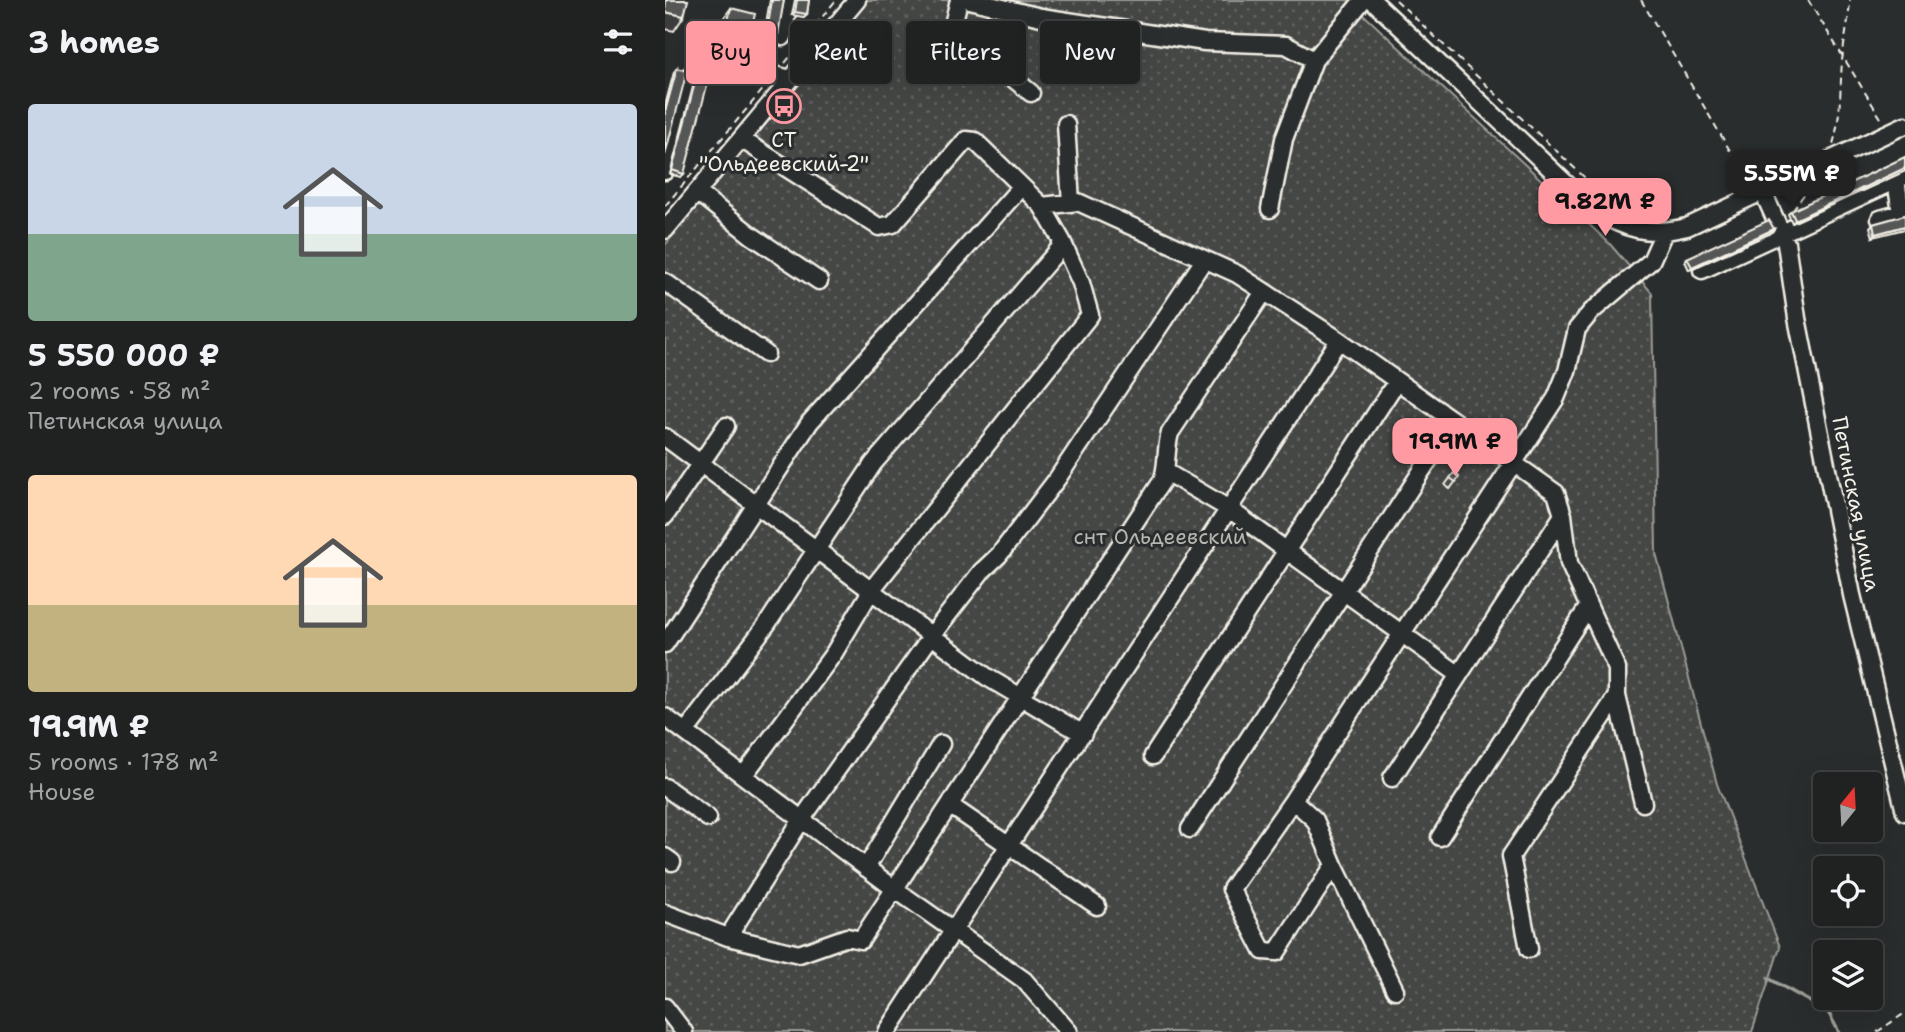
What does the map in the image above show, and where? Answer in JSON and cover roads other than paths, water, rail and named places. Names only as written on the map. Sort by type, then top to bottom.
[{"type":"street","points":[[783,37],[789,0]]},
{"type":"street","points":[[665,230],[741,139],[783,77],[857,0]]},
{"type":"street","points":[[959,0],[952,29],[1031,93]]},
{"type":"street","points":[[969,0],[1041,17],[1191,40],[1286,45],[1314,60]]},
{"type":"street","points":[[1270,209],[1285,139],[1314,60],[1363,0]]},
{"type":"street","points":[[1372,0],[1592,208],[1629,229],[1663,225],[1687,227],[1759,187],[1898,128]]},
{"type":"street","points":[[776,75],[783,77]]},
{"type":"street","points":[[665,171],[687,84]]},
{"type":"street","points":[[1066,124],[1070,203]]},
{"type":"street","points":[[741,139],[879,227],[894,224],[966,140],[975,141],[1042,206],[1081,283],[1090,315],[872,589],[834,653],[744,775]]},
{"type":"street","points":[[1702,270],[1784,238],[1901,178],[1903,213],[1880,219]]},
{"type":"street","points":[[665,644],[810,422],[1021,187]]},
{"type":"street","name":"Петинская улица","points":[[1759,187],[1784,238],[1797,318],[1852,595],[1905,812]]},
{"type":"street","points":[[697,192],[751,236],[819,281]]},
{"type":"street","points":[[1042,206],[1078,202],[1237,274],[1339,340],[1556,493],[1563,515],[1569,563],[1617,669],[1617,696],[1643,803]]},
{"type":"street","points":[[1333,865],[1277,952],[1263,951],[1231,889],[1293,800],[1511,461],[1556,398],[1567,371],[1577,329],[1591,312],[1651,261],[1663,225]]},
{"type":"street","points":[[686,731],[767,624],[815,547],[873,464],[1060,248],[1062,241]]},
{"type":"street","points":[[728,937],[803,819],[932,635],[981,572],[999,555],[1057,479],[1204,260]]},
{"type":"street","points":[[665,282],[766,354]]},
{"type":"street","points":[[665,913],[728,937],[799,954],[847,937],[861,940],[1024,696],[1166,472],[1165,449],[1170,433],[1264,292]]},
{"type":"street","points":[[887,1032],[955,932],[1339,340]]},
{"type":"street","points":[[1153,756],[1397,380]]},
{"type":"street","points":[[1191,829],[1454,421]]},
{"type":"street","points":[[665,516],[726,426]]},
{"type":"street","points":[[665,437],[987,677],[1024,696],[1083,734]]},
{"type":"street","points":[[1166,472],[1229,509],[1458,674]]},
{"type":"street","points":[[1392,778],[1563,515]]},
{"type":"street","points":[[1440,838],[1588,607]]},
{"type":"street","points":[[1529,949],[1511,856],[1617,696]]},
{"type":"street","points":[[665,716],[866,868],[1024,980],[1069,1032]]},
{"type":"street","points":[[866,868],[941,744]]},
{"type":"street","points":[[665,787],[708,818]]},
{"type":"street","points":[[1293,800],[1315,820],[1333,865],[1395,990]]},
{"type":"street","points":[[951,806],[1097,906]]},
{"type":"street","points":[[665,1007],[684,1032]]},
{"type":"waterway","points":[[1768,978],[1828,1012],[1839,1032]]},
{"type":"place","name":"СТ \"Ольдеевский-2\"","points":[[784,106]]},
{"type":"park label","name":"снт Ольдеевский","points":[[1160,537]]}]
